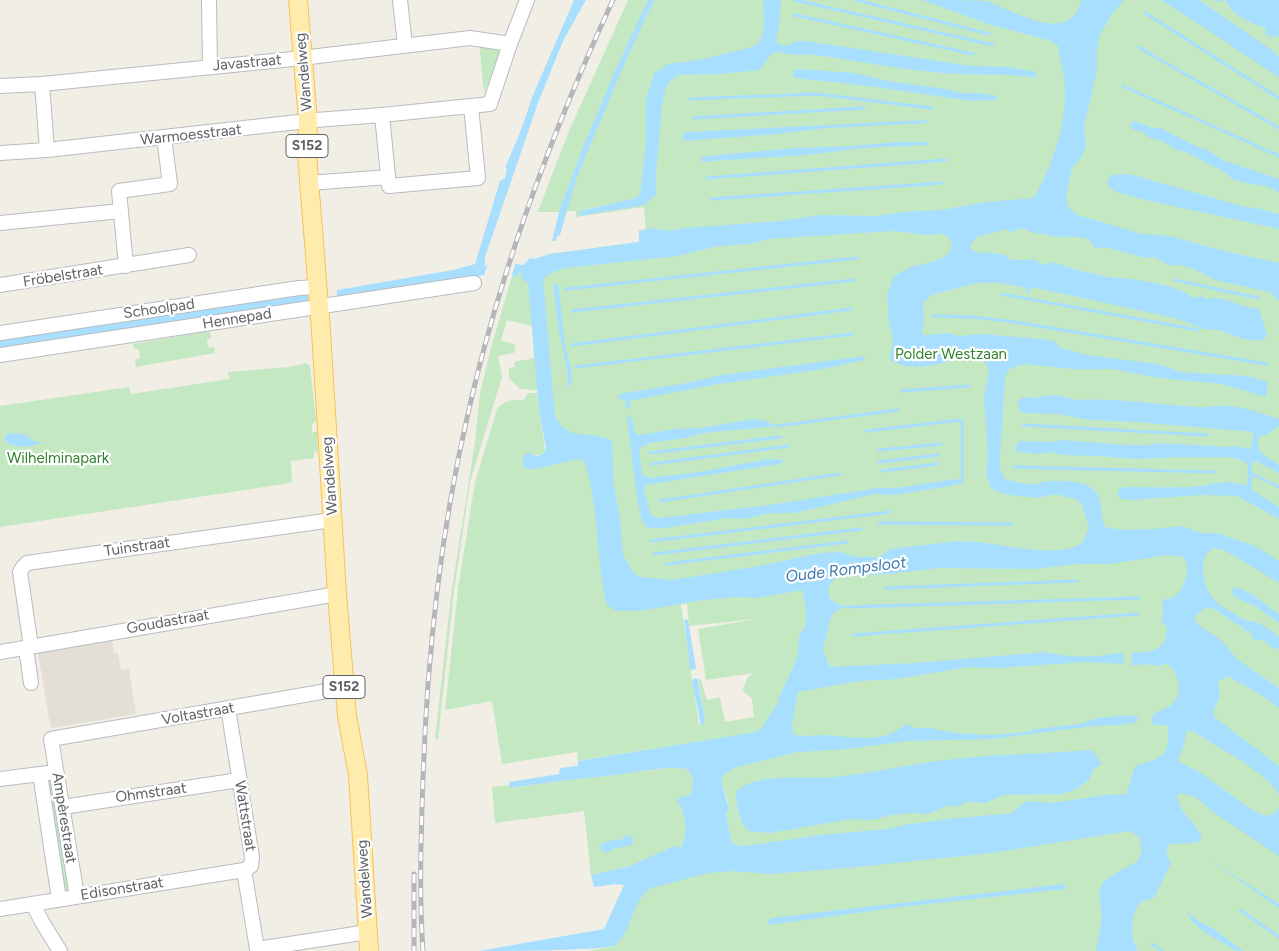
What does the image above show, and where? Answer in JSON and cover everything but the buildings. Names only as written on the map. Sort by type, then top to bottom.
[{"type":"main road","name":"Wandelweg","points":[[298,0],[308,121],[308,183],[318,297],[344,688],[358,775],[369,951]]},
{"type":"street","points":[[209,0],[210,66]]},
{"type":"street","points":[[400,0],[405,45]]},
{"type":"street","points":[[510,44],[527,0]]},
{"type":"street","name":"Javastraat","points":[[0,86],[42,84],[302,58],[470,38],[510,44]]},
{"type":"street","name":"Warmoesstraat","points":[[0,153],[47,150],[308,121],[490,104],[510,44]]},
{"type":"street","points":[[42,84],[47,150]]},
{"type":"street","points":[[382,115],[390,186],[478,178],[471,106]]},
{"type":"street","points":[[126,266],[119,191],[170,184],[164,137]]},
{"type":"street","points":[[308,183],[388,177]]},
{"type":"street","points":[[0,223],[121,211]]},
{"type":"street","name":"Fröbelstraat","points":[[0,285],[189,255]]},
{"type":"street","name":"Hennepad","points":[[0,355],[318,297],[474,283]]},
{"type":"street","name":"Schoolpad","points":[[0,332],[300,288],[318,297]]},
{"type":"street","name":"Tuinstraat","points":[[31,683],[20,572],[27,563],[332,520]]},
{"type":"street","name":"Goudastraat","points":[[0,652],[337,594]]},
{"type":"street","name":"Voltastraat","points":[[51,739],[344,688]]},
{"type":"street","name":"Wattstraat","points":[[228,708],[252,857],[251,866],[244,870],[256,950]]},
{"type":"street","name":"Ampèrestraat","points":[[51,739],[77,896]]},
{"type":"street","points":[[0,779],[56,771]]},
{"type":"street","name":"Ampèrestraat","points":[[40,774],[59,899]]},
{"type":"street","name":"Ohmstraat","points":[[63,807],[240,780]]},
{"type":"street","name":"Edisonstraat","points":[[0,909],[244,870]]},
{"type":"street","points":[[34,904],[42,922],[60,951]]},
{"type":"street","points":[[256,950],[368,932]]},
{"type":"shaded area","points":[[112,640],[114,653],[118,653],[121,670],[129,669],[136,714],[52,728],[38,653]]},
{"type":"green space","name":"Polder Westzaan","points":[[628,0],[1279,0],[1279,951],[588,951],[614,946],[625,933],[641,892],[735,845],[728,826],[726,813],[729,809],[727,798],[707,740],[578,761],[577,752],[502,764],[492,701],[445,710],[458,589],[475,482],[497,409],[509,401],[524,400],[528,393],[537,393],[545,451],[542,455],[533,455],[523,464],[526,469],[562,463],[537,385],[537,390],[520,389],[509,378],[509,368],[515,367],[514,362],[534,358],[533,320],[531,315],[532,326],[507,320],[501,340],[516,345],[514,353],[498,356],[502,377],[470,482],[454,591],[438,739],[435,739],[451,595],[475,442],[480,393],[512,276],[517,277],[521,273],[522,277],[531,258],[535,259],[550,254],[639,242],[639,230],[646,229],[644,207],[576,217],[576,211],[560,209],[559,212],[536,212],[569,131]],"holes":[[[600,206],[640,206],[579,215],[579,211]],[[681,604],[687,604],[689,626],[756,619],[698,629],[706,680],[754,673],[748,677],[742,690],[752,699],[754,717],[725,722],[720,697],[707,700],[701,680],[698,679],[705,718],[699,725]]]},
{"type":"green space","points":[[479,43],[501,51],[484,93]]},
{"type":"green space","points":[[210,331],[211,338],[207,339],[208,348],[214,347],[215,353],[136,367],[135,359],[140,358],[139,349],[134,349],[133,344]]},
{"type":"green space","name":"Wilhelminapark","points":[[307,363],[307,365],[310,365],[316,421],[312,424],[312,433],[317,431],[318,453],[314,450],[314,458],[291,461],[291,483],[0,527],[0,406],[129,387],[131,394],[229,379],[228,372],[288,367]]},
{"type":"green space","points":[[678,767],[688,769],[693,782],[690,795],[677,800],[683,811],[685,824],[685,836],[680,848],[627,867],[591,875],[584,811],[495,823],[492,787],[509,785],[511,788]]},
{"type":"green space","points":[[51,778],[73,892],[61,893],[47,779]]},
{"type":"water","name":"Oude Rompsloot","points":[[574,0],[586,0],[563,41],[538,103],[485,257],[485,267],[488,264],[496,267],[500,265],[506,266],[507,264],[513,266],[514,264],[524,265],[530,258],[534,259],[550,254],[639,242],[639,231],[653,228],[668,231],[780,221],[820,215],[877,216],[1034,198],[1054,155],[1062,124],[1065,92],[1058,46],[1048,40],[991,25],[922,0],[987,1],[1040,22],[1062,23],[1076,13],[1082,0],[1124,0],[1110,17],[1100,35],[1097,49],[1097,70],[1084,127],[1086,146],[1082,157],[1072,168],[1066,197],[1069,208],[1078,215],[1142,234],[1170,236],[1220,250],[1279,263],[1279,301],[1270,292],[1215,280],[1194,269],[1181,265],[1172,266],[1153,257],[1146,258],[1109,248],[1095,248],[1090,241],[1083,238],[1036,234],[1024,228],[1010,232],[1006,229],[978,236],[970,245],[971,249],[982,254],[988,251],[992,254],[997,253],[1007,256],[1009,259],[1036,260],[1040,264],[1046,265],[1049,262],[1107,277],[1126,278],[1161,285],[1179,290],[1193,298],[1201,296],[1205,299],[1219,298],[1259,309],[1267,335],[1264,339],[1245,339],[1213,329],[1208,330],[1179,319],[1036,288],[1031,288],[1029,294],[1026,293],[1027,288],[1001,283],[978,283],[931,295],[923,303],[924,320],[922,333],[923,335],[950,333],[958,336],[981,334],[1041,339],[1054,341],[1061,348],[1087,355],[1159,364],[1180,372],[1248,376],[1268,382],[1266,397],[1222,384],[1159,378],[1112,369],[1073,369],[1024,364],[1009,369],[1005,378],[1000,469],[1005,479],[1016,482],[1035,484],[1048,481],[1062,481],[1088,486],[1099,497],[1105,527],[1123,530],[1181,526],[1202,533],[1217,533],[1255,546],[1279,561],[1279,583],[1224,550],[1214,548],[1205,557],[1203,570],[1206,585],[1212,597],[1228,610],[1249,621],[1262,624],[1279,637],[1279,652],[1278,648],[1272,648],[1264,640],[1252,638],[1250,630],[1245,632],[1243,627],[1217,610],[1206,607],[1194,617],[1197,624],[1223,642],[1237,659],[1279,688],[1279,708],[1228,676],[1218,682],[1220,697],[1214,709],[1214,717],[1279,766],[1279,795],[1264,778],[1241,760],[1194,732],[1187,730],[1183,748],[1177,761],[1201,773],[1252,810],[1266,816],[1274,813],[1279,808],[1279,856],[1213,812],[1196,797],[1180,793],[1177,796],[1179,803],[1202,838],[1197,843],[1169,844],[1166,853],[1171,863],[1155,897],[1139,903],[1134,915],[1132,933],[1138,951],[1096,951],[1102,918],[1099,892],[1103,882],[1138,861],[1142,850],[1139,837],[1130,831],[991,853],[848,868],[770,874],[732,871],[709,873],[651,888],[640,900],[626,932],[615,945],[572,950],[479,951],[604,929],[624,885],[616,884],[594,887],[591,875],[627,867],[675,846],[680,848],[685,836],[685,824],[682,811],[676,799],[690,795],[693,782],[688,769],[668,768],[511,788],[510,782],[559,774],[560,768],[578,766],[578,761],[756,732],[762,728],[778,702],[798,655],[799,636],[806,625],[806,609],[802,590],[757,598],[738,597],[704,600],[639,611],[616,611],[607,605],[603,587],[593,496],[584,461],[579,459],[534,469],[526,469],[524,467],[523,460],[525,454],[532,453],[538,456],[544,453],[546,448],[539,411],[528,283],[522,279],[521,273],[517,277],[504,274],[503,276],[496,275],[494,279],[484,275],[337,299],[337,290],[453,270],[475,264],[500,181],[505,178],[507,169],[505,168],[533,95]],"holes":[[[894,231],[927,235],[944,234],[952,244],[951,250],[944,257],[929,263],[913,266],[894,276],[887,295],[889,323],[893,338],[890,359],[902,365],[916,367],[965,357],[975,358],[987,364],[989,372],[984,396],[988,456],[986,474],[991,487],[995,491],[1010,495],[1037,498],[1056,494],[1078,500],[1082,505],[1089,528],[1082,542],[1074,547],[1063,550],[1033,550],[957,541],[891,549],[879,557],[856,557],[841,552],[820,553],[759,566],[672,580],[639,577],[633,572],[623,555],[620,518],[614,486],[612,441],[604,437],[574,433],[567,430],[555,416],[543,279],[553,272],[565,268],[678,256],[718,246],[751,244],[768,239]],[[1168,555],[1183,557],[1187,571],[1185,581],[1176,595],[1162,600],[1163,613],[1161,621],[1167,627],[1164,642],[1161,646],[1151,651],[1131,653],[1132,666],[1146,664],[1160,666],[1166,663],[1172,667],[1178,681],[1178,696],[1171,705],[1155,713],[1152,718],[1153,725],[1168,725],[1166,749],[1159,757],[1135,766],[1126,794],[1105,795],[1052,803],[1026,801],[1012,813],[948,819],[887,829],[821,835],[744,846],[735,845],[731,840],[726,814],[729,809],[721,780],[725,774],[734,768],[798,752],[848,749],[907,741],[992,739],[1094,726],[1118,725],[1133,723],[1138,720],[1137,716],[1133,715],[1096,718],[1080,724],[1036,729],[1027,732],[990,735],[914,728],[908,724],[890,734],[875,737],[804,736],[793,734],[792,724],[798,692],[860,681],[897,679],[968,667],[997,668],[1086,662],[1124,664],[1122,652],[1084,656],[1046,652],[914,663],[830,667],[823,650],[829,624],[832,615],[839,609],[847,607],[834,602],[828,593],[829,586],[838,577],[939,568],[1034,569],[1077,564],[1110,564]]]},
{"type":"water","points":[[648,0],[654,0],[623,67],[577,177],[560,235],[557,236],[556,241],[552,241],[559,212],[582,150],[615,71]]},
{"type":"water","points":[[763,0],[781,0],[776,39],[777,43],[785,46],[798,41],[806,41],[971,66],[1008,67],[1036,72],[1036,78],[926,71],[824,56],[778,52],[772,53],[760,70],[679,75],[670,81],[666,88],[662,105],[656,194],[646,204],[640,206],[579,216],[579,211],[636,198],[640,194],[646,144],[646,101],[654,73],[668,64],[698,60],[749,48],[758,44],[762,36],[764,24]]},
{"type":"water","points":[[1161,0],[1199,0],[1273,51],[1279,57],[1279,77],[1191,19]]},
{"type":"water","points":[[1225,0],[1279,0],[1279,38],[1277,35],[1272,38],[1265,34],[1266,28],[1237,15]]},
{"type":"water","points":[[797,69],[854,73],[887,81],[962,93],[996,96],[997,100],[972,101],[795,78],[793,71]]},
{"type":"water","points":[[927,120],[926,123],[827,128],[778,134],[683,141],[683,134],[688,132]]},
{"type":"water","points":[[1135,121],[1152,128],[1161,128],[1207,150],[1225,161],[1279,179],[1279,192],[1266,186],[1232,179],[1226,173],[1188,153],[1132,129],[1130,124]]},
{"type":"water","points":[[897,142],[928,142],[928,145],[863,148],[808,155],[710,161],[704,163],[701,160],[702,157],[706,156]]},
{"type":"water","points":[[1129,174],[1245,207],[1279,214],[1279,229],[1141,199],[1116,192],[1108,186],[1107,182],[1111,175]]},
{"type":"water","points":[[553,283],[558,284],[565,345],[572,375],[567,391],[568,375],[559,331]]},
{"type":"water","points":[[297,293],[308,295],[308,301],[0,348],[0,338]]},
{"type":"water","points":[[864,356],[865,360],[823,369],[719,384],[629,401],[630,408],[626,409],[625,400],[619,399],[618,395],[722,375]]},
{"type":"water","points":[[1050,395],[1075,400],[1121,401],[1200,407],[1231,406],[1252,410],[1279,419],[1279,426],[1266,435],[1259,436],[1258,442],[1260,451],[1279,464],[1279,473],[1256,461],[1252,464],[1252,490],[1279,507],[1279,519],[1237,496],[1202,495],[1131,500],[1122,499],[1117,496],[1119,489],[1125,487],[1191,487],[1225,482],[1239,483],[1247,486],[1248,464],[1230,457],[1137,459],[1063,455],[1051,452],[1041,454],[1017,452],[1015,448],[1019,441],[1055,442],[1062,440],[1129,445],[1160,443],[1238,446],[1247,449],[1251,447],[1255,432],[1090,420],[1058,414],[1021,413],[1017,401],[1024,397],[1033,398]]},
{"type":"water","points":[[627,417],[631,417],[636,434],[640,435],[753,419],[763,420],[777,426],[704,433],[650,443],[639,448],[642,475],[650,478],[699,472],[769,459],[785,460],[780,464],[645,485],[644,490],[651,515],[659,518],[955,479],[962,480],[963,483],[894,495],[874,494],[795,513],[770,513],[745,519],[728,518],[665,528],[648,528],[642,521],[637,498]]},
{"type":"water","points":[[8,433],[24,434],[32,440],[42,443],[33,446],[16,446],[7,442],[4,438]]},
{"type":"water","points":[[1233,587],[1252,594],[1279,614],[1279,623],[1255,606],[1236,598],[1232,593]]},
{"type":"water","points":[[684,619],[688,620],[696,669],[692,670],[690,668]]},
{"type":"water","points":[[695,678],[698,679],[705,718],[701,726],[692,681]]},
{"type":"water","points":[[1092,750],[1102,764],[1094,769],[1089,780],[1077,789],[1062,794],[1003,795],[985,803],[968,802],[956,807],[949,805],[928,814],[890,815],[873,820],[851,819],[770,833],[748,831],[742,822],[738,808],[736,792],[745,785],[756,781],[783,778],[835,777],[937,761],[995,755]]},
{"type":"water","points":[[625,835],[633,839],[633,845],[616,848],[605,853],[599,847],[608,841],[621,840]]},
{"type":"water","points":[[1207,858],[1279,904],[1279,908]]},
{"type":"water","points":[[1064,884],[1066,889],[901,907],[769,925],[768,922],[771,918]]},
{"type":"water","points":[[1187,912],[1243,951],[1236,951],[1200,929],[1189,918]]},
{"type":"pier","points":[[515,261],[511,278],[509,278],[510,275],[506,274],[503,276],[496,275],[494,279],[484,275],[488,264],[496,267],[500,265],[506,266],[507,264],[513,266]]},
{"type":"waterway","points":[[795,0],[993,45]]},
{"type":"waterway","points":[[856,0],[989,34]]},
{"type":"waterway","points":[[1145,13],[1279,98]]},
{"type":"waterway","points":[[795,15],[973,54]]},
{"type":"waterway","points":[[1138,47],[1279,128]]},
{"type":"waterway","points":[[1123,86],[1279,156]]},
{"type":"waterway","points":[[690,99],[816,94],[932,108]]},
{"type":"waterway","points":[[693,118],[864,108]]},
{"type":"waterway","points":[[707,178],[946,160]]},
{"type":"waterway","points":[[711,199],[942,183]]},
{"type":"waterway","points":[[566,289],[857,258]]},
{"type":"waterway","points":[[572,311],[854,280]]},
{"type":"waterway","points":[[1175,280],[1258,298]]},
{"type":"waterway","points":[[1002,294],[1198,330]]},
{"type":"waterway","points":[[572,345],[851,309]]},
{"type":"waterway","points":[[932,316],[973,317],[1015,322],[1267,364]]},
{"type":"waterway","points":[[576,367],[853,334]]},
{"type":"waterway","points":[[902,391],[969,386]]},
{"type":"waterway","points":[[777,426],[898,410]]},
{"type":"waterway","points":[[866,431],[961,420],[962,480]]},
{"type":"waterway","points":[[1023,425],[1207,435]]},
{"type":"waterway","points":[[650,453],[780,437]]},
{"type":"waterway","points":[[879,450],[941,444]]},
{"type":"waterway","points":[[652,464],[789,446]]},
{"type":"waterway","points":[[879,462],[939,455]]},
{"type":"waterway","points":[[882,471],[938,464]]},
{"type":"waterway","points":[[1014,467],[1214,472]]},
{"type":"waterway","points":[[660,501],[840,474]]},
{"type":"waterway","points":[[1252,474],[1279,487]]},
{"type":"waterway","points":[[651,541],[890,512]]},
{"type":"waterway","points":[[879,523],[1012,524]]},
{"type":"waterway","points":[[654,554],[861,529]]},
{"type":"waterway","points":[[666,564],[847,542]]},
{"type":"waterway","points":[[885,588],[1077,581]]},
{"type":"waterway","points":[[847,607],[1139,598]]},
{"type":"waterway","points":[[853,635],[1138,614]]},
{"type":"waterway","points":[[1240,910],[1279,937]]},
{"type":"waterway","points":[[1152,944],[1162,951]]},
{"type":"railway","points":[[423,951],[421,843],[425,734],[436,597],[449,507],[480,364],[511,258],[548,153],[613,0]]},
{"type":"railway","points":[[414,874],[414,951]]}]
